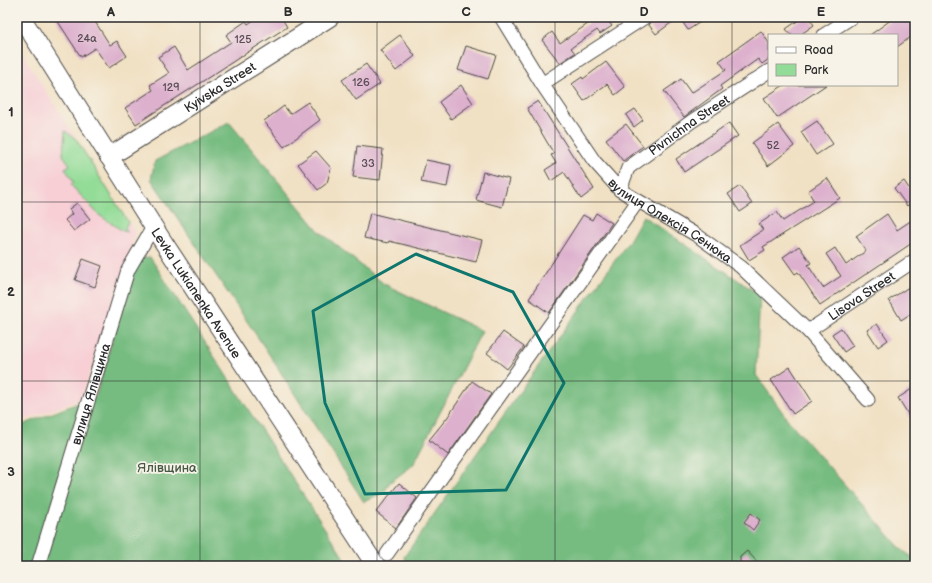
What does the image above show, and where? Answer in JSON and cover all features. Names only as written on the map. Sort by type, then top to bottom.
[{"type":"main road","name":"Levka Lukianenka Avenue","points":[[21,17],[153,226],[381,560]]},
{"type":"main road","name":"Kyivska Street","points":[[109,157],[330,17]]},
{"type":"street","name":"вулиця Олексія Сенюка","points":[[500,17],[542,84],[594,161],[620,190],[698,236],[742,267],[808,331],[868,400]]},
{"type":"street","points":[[542,84],[646,17]]},
{"type":"street","points":[[826,34],[852,17]]},
{"type":"street","name":"Pivnichna Street","points":[[620,190],[628,168],[692,121],[768,72]]},
{"type":"street","points":[[381,560],[638,201]]},
{"type":"street","name":"вулиця Ялівщина","points":[[38,566],[128,270],[153,226]]},
{"type":"street","name":"Lisova Street","points":[[808,331],[915,260]]},
{"type":"highlighted area","points":[[416,254],[513,292],[564,383],[506,490],[365,494],[325,403],[313,311]]},
{"type":"shaded area","points":[[17,45],[136,234],[81,399],[17,423]]},
{"type":"green space","points":[[229,122],[319,231],[384,284],[482,331],[413,465],[389,483],[385,491],[364,502],[265,348],[151,179],[155,161]]},
{"type":"green space","points":[[65,131],[76,139],[128,222],[125,228],[127,232],[123,231],[99,215],[71,185],[74,183],[65,168],[70,165],[63,155]]},
{"type":"green space","points":[[643,216],[760,295],[756,375],[788,420],[902,550],[915,559],[915,566],[410,566],[404,557],[524,386],[629,241]]},
{"type":"green space","name":"Ялівщина","points":[[150,257],[349,566],[17,566],[17,427],[96,396],[136,259]]},
{"type":"building","points":[[55,17],[92,17],[110,45],[117,41],[127,56],[109,68],[95,48],[81,57]]},
{"type":"building","points":[[258,17],[281,17],[287,27],[136,124],[125,108],[153,90],[150,85],[169,73],[158,57],[174,47],[188,70],[231,42],[226,35],[246,21],[248,24]]},
{"type":"building","points":[[598,17],[605,17],[612,26],[600,34],[597,30],[571,48],[575,53],[560,63],[542,40],[552,32],[560,43]]},
{"type":"building","points":[[657,17],[679,17],[656,34],[648,24]]},
{"type":"building","points":[[679,17],[708,17],[688,30]]},
{"type":"building","points":[[803,17],[808,17],[814,25],[801,34],[790,34],[786,29]]},
{"type":"building","points":[[895,17],[915,17],[915,34],[898,46],[898,34],[871,34]]},
{"type":"building","points":[[761,31],[768,42],[768,60],[762,64],[758,59],[720,86],[722,89],[684,117],[664,91],[681,79],[691,93],[726,70],[719,61]]},
{"type":"building","points":[[400,35],[415,56],[396,71],[380,50]]},
{"type":"building","points":[[466,46],[496,55],[488,79],[458,70]]},
{"type":"building","points":[[606,62],[625,87],[615,95],[607,84],[584,101],[572,84],[582,77],[583,79]]},
{"type":"building","points":[[366,64],[380,84],[356,100],[342,80]]},
{"type":"building","points":[[461,85],[473,103],[451,119],[439,102]]},
{"type":"building","points":[[782,86],[825,86],[777,118],[764,98]]},
{"type":"building","points":[[538,101],[594,189],[581,199],[564,172],[551,181],[545,170],[556,163],[551,155],[554,154],[527,108]]},
{"type":"building","points":[[308,102],[320,120],[284,147],[264,121],[284,106],[290,114]]},
{"type":"building","points":[[635,109],[643,120],[634,127],[626,115]]},
{"type":"building","points":[[817,121],[833,144],[816,155],[801,132]]},
{"type":"building","points":[[729,123],[738,136],[684,172],[676,159]]},
{"type":"building","points":[[626,124],[643,146],[623,161],[606,139]]},
{"type":"building","points":[[778,124],[794,146],[768,166],[752,143]]},
{"type":"building","points":[[357,146],[383,149],[380,180],[353,177]]},
{"type":"building","points":[[316,151],[331,168],[327,183],[318,190],[298,164]]},
{"type":"building","points":[[426,160],[451,165],[447,187],[421,182]]},
{"type":"building","points":[[483,172],[509,179],[502,207],[476,200]]},
{"type":"building","points":[[827,178],[840,198],[763,247],[765,250],[749,260],[740,245],[763,230],[759,224],[777,212],[783,221],[814,201],[808,191]]},
{"type":"building","points":[[904,181],[915,197],[915,200],[907,206],[894,188]]},
{"type":"building","points":[[740,186],[752,204],[740,212],[728,194]]},
{"type":"building","points":[[77,203],[90,219],[74,231],[65,220],[72,214],[69,209]]},
{"type":"building","points":[[370,213],[482,240],[476,262],[389,241],[388,243],[364,238]]},
{"type":"building","points":[[596,213],[612,223],[549,313],[529,299],[583,215],[592,220]]},
{"type":"building","points":[[887,214],[897,230],[915,218],[915,241],[820,305],[798,272],[795,274],[783,257],[799,246],[811,263],[808,265],[823,288],[841,276],[826,254],[835,248],[846,265],[866,251],[856,236]]},
{"type":"building","points":[[83,259],[102,266],[95,287],[75,280]]},
{"type":"building","points":[[915,283],[915,311],[901,320],[889,300]]},
{"type":"building","points":[[877,324],[888,340],[878,347],[867,330]]},
{"type":"building","points":[[841,328],[853,346],[844,352],[832,334]]},
{"type":"building","points":[[503,332],[524,347],[507,369],[487,353]]},
{"type":"building","points":[[790,367],[812,401],[793,414],[771,380]]},
{"type":"building","points":[[472,381],[491,394],[448,455],[429,440],[447,418]]},
{"type":"building","points":[[915,387],[915,425],[898,398]]},
{"type":"building","points":[[399,483],[417,498],[396,528],[376,512]]},
{"type":"building","points":[[751,513],[760,520],[753,530],[744,522]]},
{"type":"building","points":[[747,551],[761,566],[740,566],[740,557]]}]
